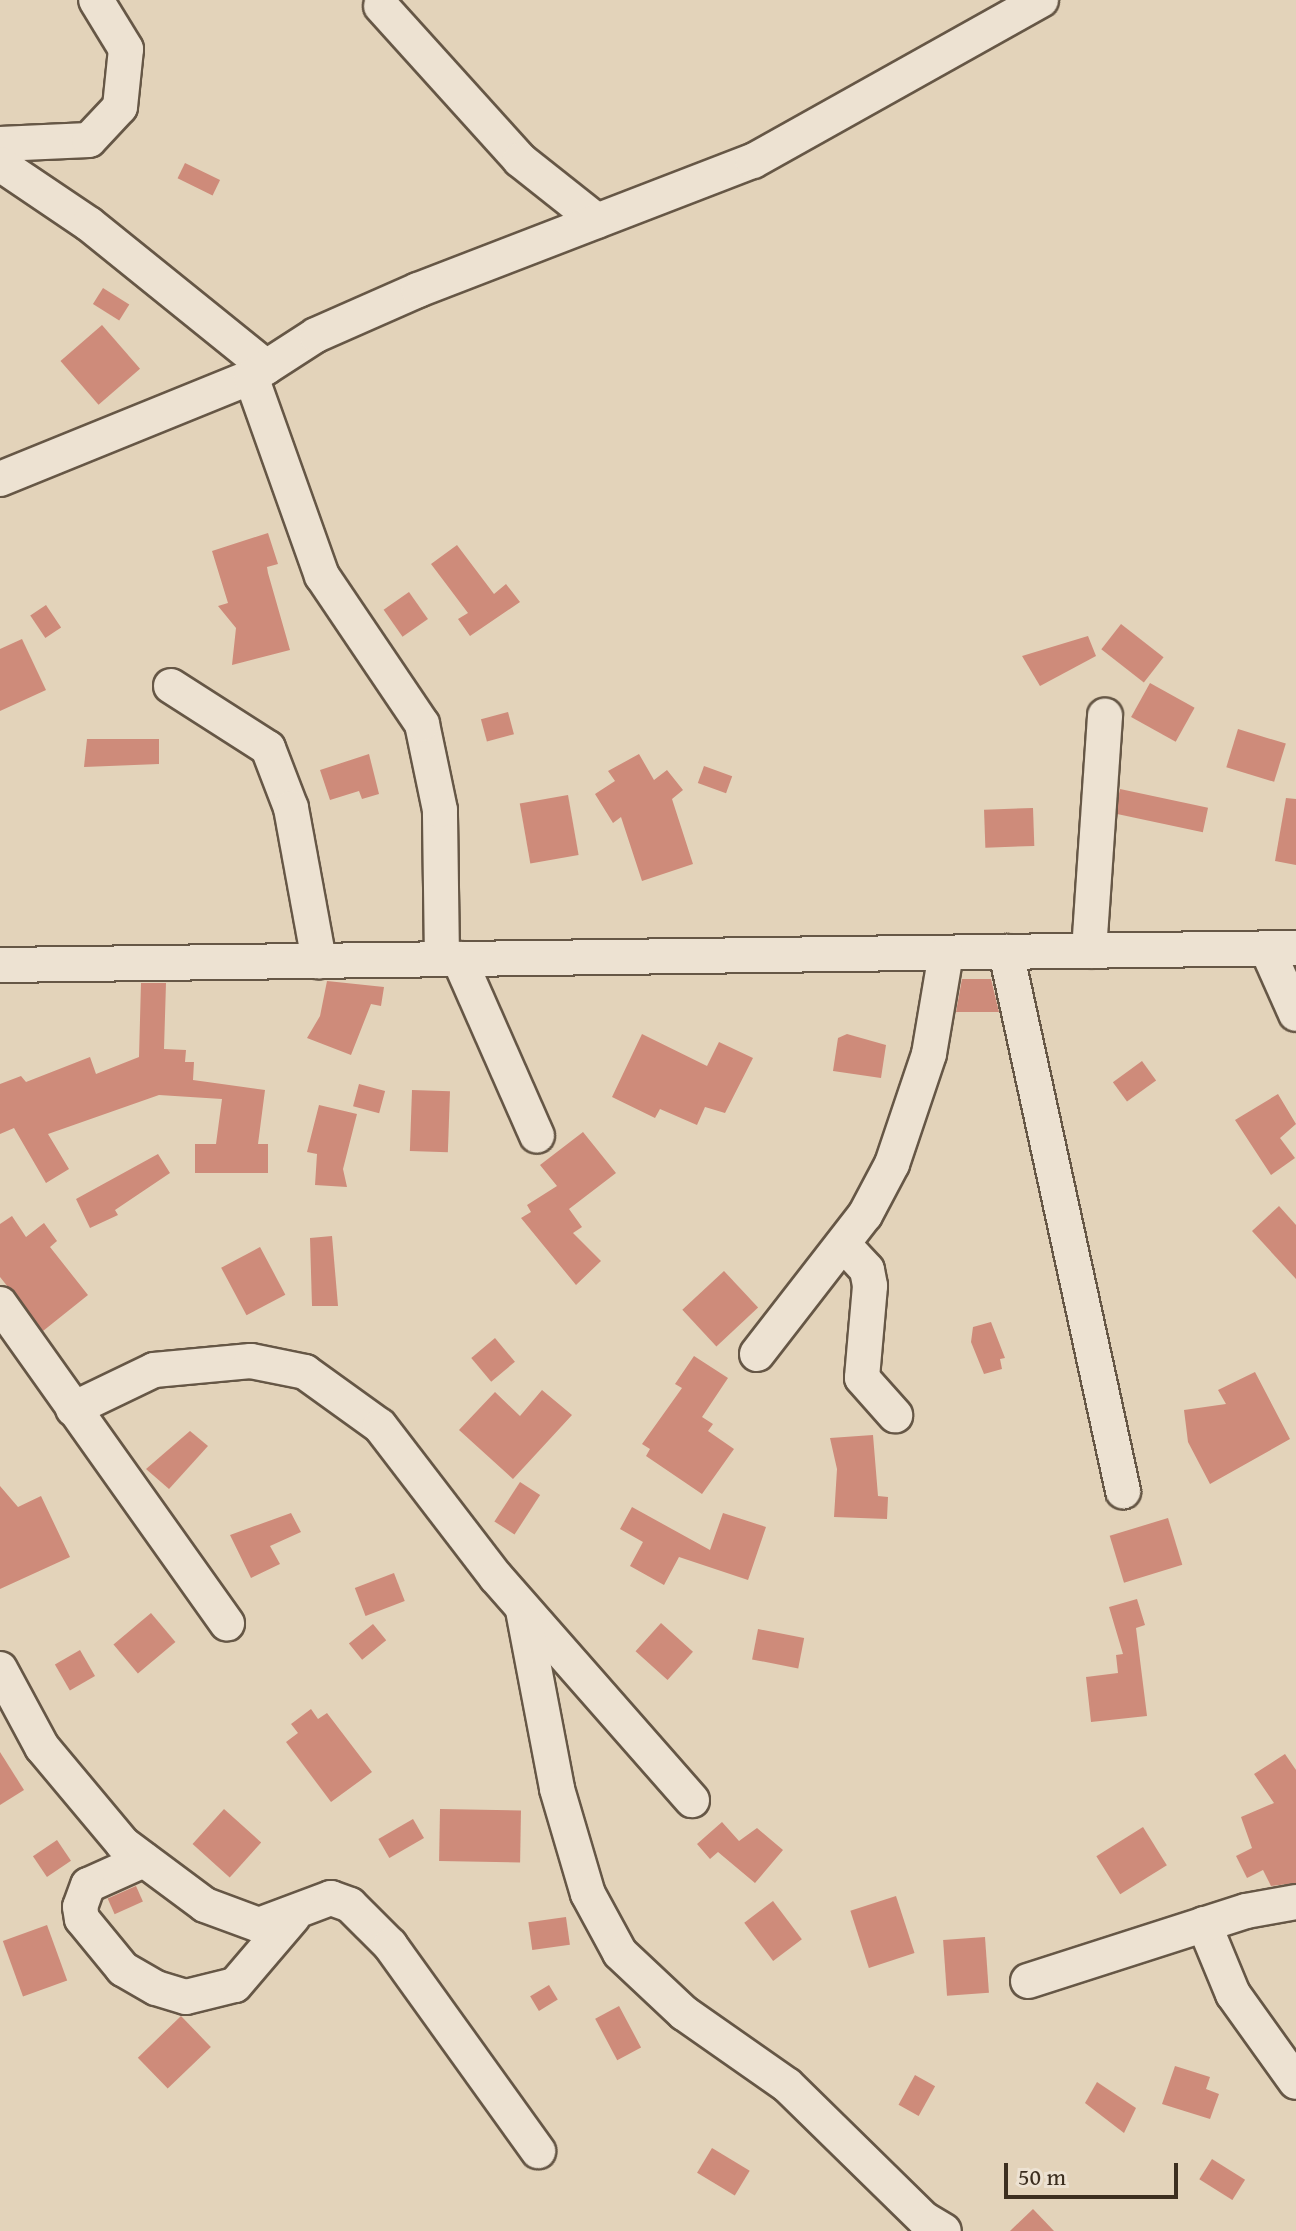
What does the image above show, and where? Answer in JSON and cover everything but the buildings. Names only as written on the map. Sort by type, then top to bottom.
[{"type":"street","points":[[0,144],[89,140],[120,107],[126,49],[96,0]]},
{"type":"street","points":[[0,479],[258,372],[316,335],[753,161],[1041,0]]},
{"type":"street","points":[[381,6],[520,160],[597,221]]},
{"type":"street","points":[[0,164],[89,224],[258,372],[322,576],[422,724],[440,810],[450,959],[537,1136]]},
{"type":"street","points":[[171,686],[268,748],[291,808],[319,961]]},
{"type":"street","points":[[1089,951],[1105,716]]},
{"type":"street","points":[[0,965],[1282,948],[1296,1014]]},
{"type":"street","points":[[1006,952],[1123,1491]]},
{"type":"street","points":[[757,1354],[843,1244],[871,1202],[911,1115],[929,1054],[946,953]]},
{"type":"street","points":[[843,1244],[867,1270],[870,1286],[862,1378],[895,1415]]},
{"type":"street","points":[[0,1304],[227,1624]]},
{"type":"street","points":[[73,1409],[154,1370],[251,1361],[305,1372],[380,1426],[523,1607],[692,1800]]},
{"type":"street","points":[[523,1607],[557,1789],[588,1894],[620,1953],[684,2013],[732,2041],[787,2085],[924,2219],[944,2231]]},
{"type":"street","points":[[0,1669],[42,1747],[144,1860],[205,1905],[244,1924],[293,1917],[331,1898],[350,1905],[390,1945],[538,2151]]},
{"type":"street","points":[[144,1860],[88,1885],[80,1907],[82,1919],[123,1969],[156,1988],[186,1997],[235,1985],[293,1917]]},
{"type":"street","points":[[1028,1981],[1204,1924],[1296,1902]]},
{"type":"street","points":[[1204,1924],[1233,1994],[1296,2082]]}]
